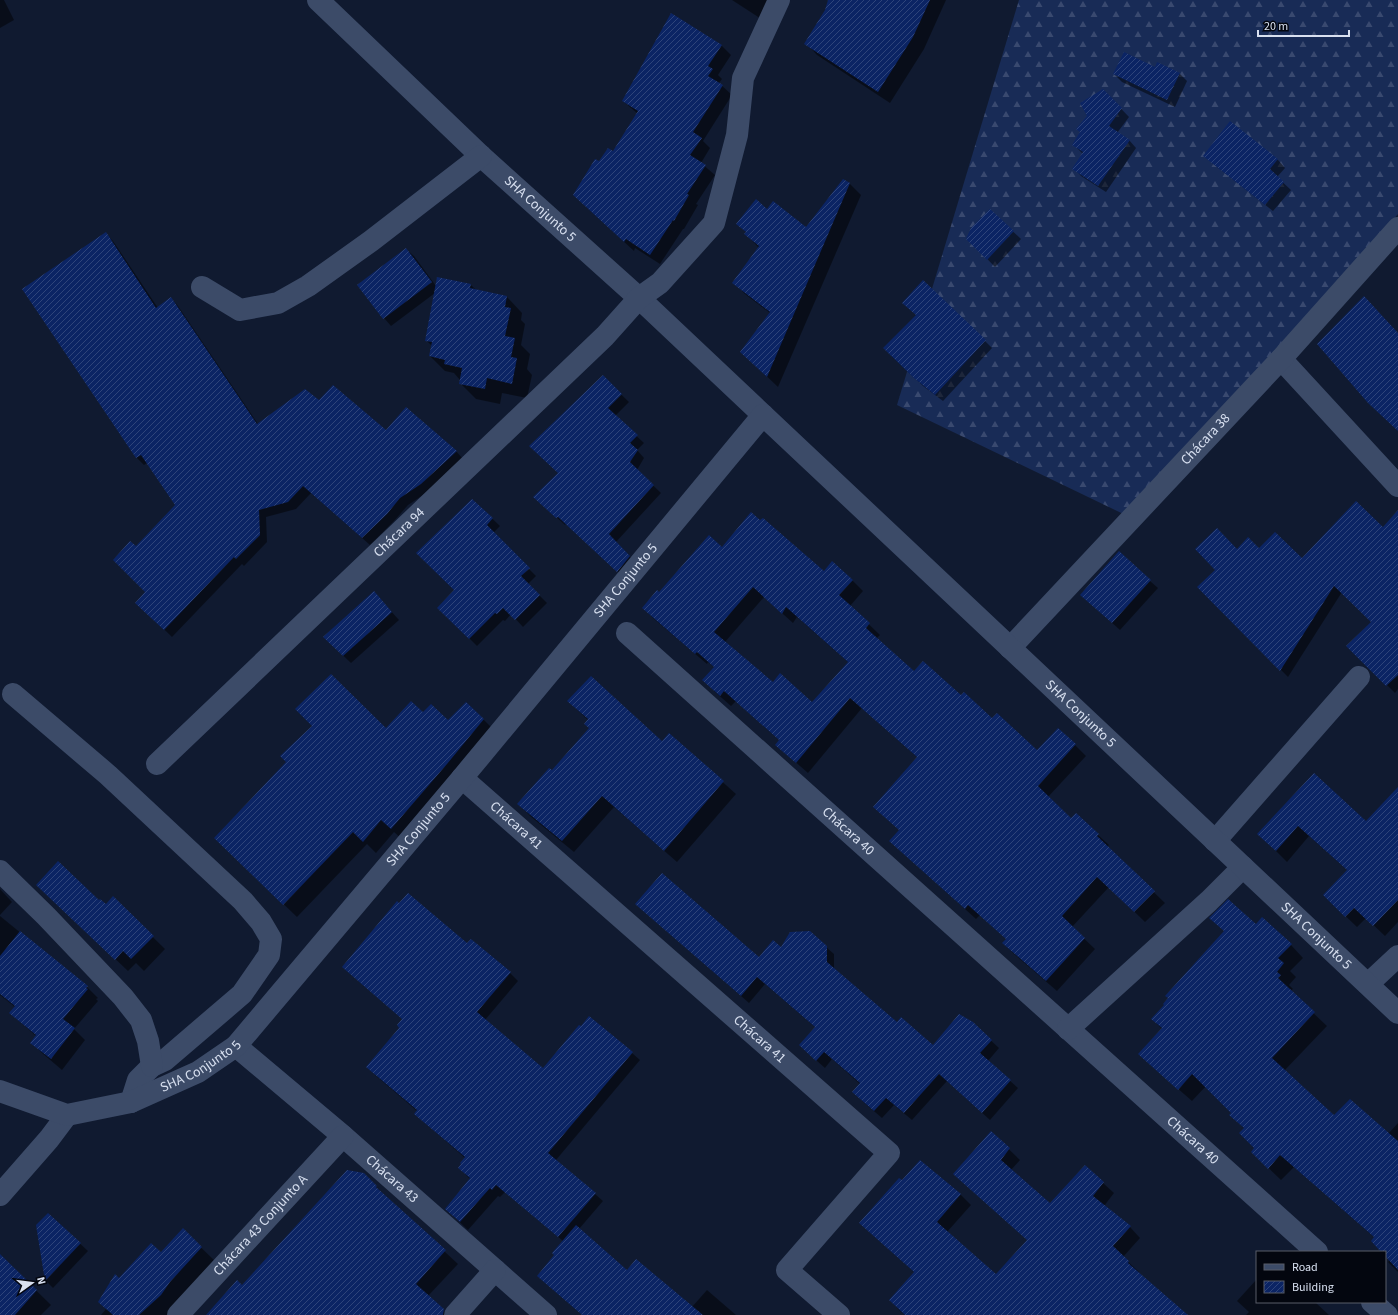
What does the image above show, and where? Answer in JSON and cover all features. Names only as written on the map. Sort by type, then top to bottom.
[{"type":"street","name":"SHA Conjunto 5","points":[[318,0],[481,156],[639,298],[1398,1013]]},
{"type":"street","name":"Chácara 94","points":[[157,764],[605,336],[639,298],[660,283],[714,223],[737,135],[743,78],[779,0]]},
{"type":"street","points":[[202,287],[240,310],[278,303],[308,286],[371,241],[481,156]]},
{"type":"street","name":"Chácara 38","points":[[1010,648],[1281,359],[1398,228]]},
{"type":"street","points":[[1281,359],[1398,486]]},
{"type":"street","name":"SHA Conjunto 5","points":[[67,1115],[131,1102],[198,1072],[236,1046],[462,778],[763,415]]},
{"type":"street","name":"Chácara 40","points":[[627,634],[1316,1251]]},
{"type":"street","points":[[1215,841],[1359,677]]},
{"type":"street","points":[[13,694],[108,775],[243,901],[262,922],[271,939],[269,955],[242,994],[165,1060],[152,1066],[138,1080],[131,1102]]},
{"type":"street","name":"Chácara 41","points":[[462,778],[889,1153],[787,1270],[839,1315]]},
{"type":"street","points":[[1068,1029],[1209,901],[1243,867]]},
{"type":"street","points":[[0,871],[46,916],[123,997],[141,1020],[148,1041],[152,1066]]},
{"type":"street","points":[[1368,984],[1398,956]]},
{"type":"street","name":"Chácara 43","points":[[236,1046],[343,1136],[546,1315]]},
{"type":"street","points":[[0,1091],[67,1115],[50,1138],[0,1194]]},
{"type":"street","name":"Chácara 43 Conjunto A","points":[[178,1315],[343,1136]]},
{"type":"street","points":[[455,1315],[495,1270]]},
{"type":"street","points":[[1373,1303],[1387,1315]]},
{"type":"green space","points":[[1019,0],[1398,0],[1398,214],[1140,522],[897,405]]},
{"type":"building","points":[[828,0],[930,0],[913,37],[878,92],[804,44],[825,10]]},
{"type":"building","points":[[671,13],[722,45],[708,66],[713,69],[708,76],[723,85],[693,132],[702,138],[690,155],[706,165],[687,194],[689,195],[674,221],[673,220],[650,255],[626,239],[624,242],[573,195],[595,159],[599,161],[608,148],[613,151],[638,111],[622,101]]},
{"type":"building","points":[[1124,52],[1155,67],[1157,62],[1180,73],[1167,100],[1113,74]]},
{"type":"building","points":[[1103,89],[1122,108],[1109,126],[1130,140],[1098,186],[1072,169],[1083,152],[1072,145],[1080,132],[1076,129],[1087,116],[1080,103]]},
{"type":"building","points":[[1230,121],[1278,159],[1270,169],[1284,182],[1265,205],[1203,156]]},
{"type":"building","points":[[843,179],[850,183],[767,377],[740,352],[770,312],[732,283],[759,246],[744,234],[746,232],[736,224],[756,199],[767,209],[773,201],[806,227]]},
{"type":"building","points":[[990,209],[1014,231],[987,260],[966,239],[971,228]]},
{"type":"building","points":[[106,232],[156,308],[171,297],[257,424],[305,389],[319,400],[333,385],[386,430],[406,407],[457,451],[421,484],[400,498],[387,514],[362,538],[303,486],[288,502],[259,510],[260,535],[236,559],[234,557],[164,630],[135,603],[145,592],[113,560],[130,541],[136,546],[175,505],[141,455],[136,458],[22,289]]},
{"type":"building","points":[[406,248],[432,282],[383,319],[357,285]]},
{"type":"building","points":[[437,277],[471,284],[470,288],[507,296],[505,307],[511,308],[505,336],[515,338],[511,357],[517,358],[512,384],[487,378],[485,389],[459,384],[462,368],[444,364],[445,360],[429,356],[432,342],[425,341]]},
{"type":"building","points":[[923,280],[986,340],[935,395],[914,378],[883,348],[916,315],[902,303]]},
{"type":"building","points":[[1364,296],[1398,333],[1398,431],[1368,403],[1317,344]]},
{"type":"building","points":[[603,375],[622,394],[608,408],[638,435],[630,443],[638,450],[630,462],[654,485],[609,534],[630,556],[617,572],[558,517],[556,518],[533,497],[558,473],[529,446]]},
{"type":"building","points":[[472,499],[493,518],[487,525],[530,568],[521,576],[540,595],[515,620],[503,608],[497,614],[495,613],[469,639],[437,608],[454,590],[416,553]]},
{"type":"building","points":[[1356,501],[1383,527],[1398,510],[1398,675],[1386,686],[1346,646],[1371,622],[1334,586],[1280,671],[1197,587],[1215,570],[1195,549],[1217,528],[1237,549],[1248,537],[1259,548],[1275,532],[1302,558]]},
{"type":"building","points":[[751,512],[760,520],[763,518],[824,571],[832,561],[853,580],[839,595],[870,623],[866,628],[914,671],[923,661],[961,695],[964,692],[992,718],[997,713],[1037,750],[1058,728],[1076,744],[1038,786],[1071,818],[1076,813],[1099,834],[1097,836],[1155,891],[1134,912],[1097,877],[1062,916],[1085,938],[1046,981],[1002,943],[1006,939],[968,905],[965,909],[889,841],[899,830],[873,807],[917,757],[850,698],[796,763],[775,745],[779,740],[724,691],[720,696],[702,680],[714,667],[697,652],[695,654],[642,608],[657,590],[659,592],[709,535],[722,547]],"holes":[[[753,587],[782,614],[786,607],[848,662],[812,702],[780,673],[773,682],[714,632]]]},
{"type":"building","points":[[1119,551],[1151,580],[1112,623],[1080,595]]},
{"type":"building","points":[[374,591],[392,612],[343,656],[323,637]]},
{"type":"building","points":[[331,674],[386,728],[411,701],[423,712],[431,704],[448,720],[466,702],[484,719],[391,829],[381,820],[363,842],[353,832],[283,905],[214,838],[286,762],[280,756],[312,726],[295,709]]},
{"type":"building","points":[[591,676],[662,741],[669,733],[724,781],[664,851],[602,796],[562,841],[517,804],[549,768],[552,770],[589,728],[584,724],[588,719],[567,701]]},
{"type":"building","points":[[1314,773],[1366,821],[1398,787],[1398,900],[1373,926],[1354,908],[1345,917],[1323,895],[1347,870],[1298,826],[1276,851],[1257,834]]},
{"type":"building","points":[[58,861],[99,900],[100,899],[106,904],[113,896],[154,936],[131,959],[123,951],[115,960],[36,885]]},
{"type":"building","points":[[662,873],[759,957],[773,940],[781,947],[790,932],[810,931],[827,946],[827,962],[897,1022],[901,1017],[933,1045],[959,1014],[973,1022],[992,1040],[980,1053],[1011,1080],[982,1113],[939,1074],[904,1113],[886,1098],[874,1111],[852,1092],[860,1083],[824,1052],[816,1061],[799,1045],[815,1027],[757,977],[741,996],[635,904]]},
{"type":"building","points":[[408,893],[467,943],[471,939],[511,972],[477,1012],[543,1068],[579,1025],[581,1026],[589,1016],[633,1052],[548,1153],[596,1193],[558,1237],[496,1185],[492,1190],[490,1188],[460,1222],[445,1209],[470,1178],[458,1168],[465,1157],[414,1114],[417,1110],[366,1067],[399,1028],[397,1025],[402,1019],[342,967],[397,901],[399,903]]},
{"type":"building","points":[[1228,899],[1256,924],[1262,917],[1292,944],[1278,958],[1284,963],[1277,972],[1281,975],[1278,978],[1315,1012],[1272,1058],[1334,1115],[1350,1099],[1398,1141],[1398,1270],[1386,1257],[1386,1251],[1380,1251],[1371,1241],[1374,1237],[1280,1155],[1268,1169],[1251,1152],[1254,1148],[1239,1133],[1244,1128],[1229,1115],[1231,1113],[1192,1074],[1178,1090],[1138,1054],[1162,1028],[1151,1019],[1164,1005],[1163,1004],[1168,998],[1165,996],[1224,931],[1209,918]]},
{"type":"building","points":[[20,931],[88,986],[86,988],[88,989],[63,1019],[75,1028],[51,1059],[30,1043],[36,1035],[9,1013],[15,1006],[0,994],[0,956]]},
{"type":"building","points":[[991,1131],[1010,1148],[1001,1160],[1050,1203],[1085,1165],[1104,1182],[1093,1196],[1131,1226],[1113,1246],[1129,1261],[1128,1263],[1188,1315],[905,1315],[889,1300],[914,1272],[859,1223],[899,1178],[902,1180],[920,1160],[961,1194],[937,1222],[996,1274],[1027,1240],[953,1174]]},
{"type":"building","points":[[347,1170],[364,1173],[377,1186],[376,1187],[446,1250],[416,1284],[444,1309],[443,1315],[206,1315],[237,1280],[242,1285]]},
{"type":"building","points":[[48,1213],[81,1243],[45,1281],[36,1225]]},
{"type":"building","points":[[576,1225],[627,1270],[636,1259],[703,1315],[582,1315],[537,1276],[554,1255],[552,1253]]},
{"type":"building","points":[[183,1228],[202,1247],[170,1282],[161,1295],[139,1315],[113,1315],[98,1302],[115,1274],[119,1278],[151,1243],[161,1252]]},
{"type":"building","points":[[0,1254],[37,1290],[15,1315],[0,1315]]}]
